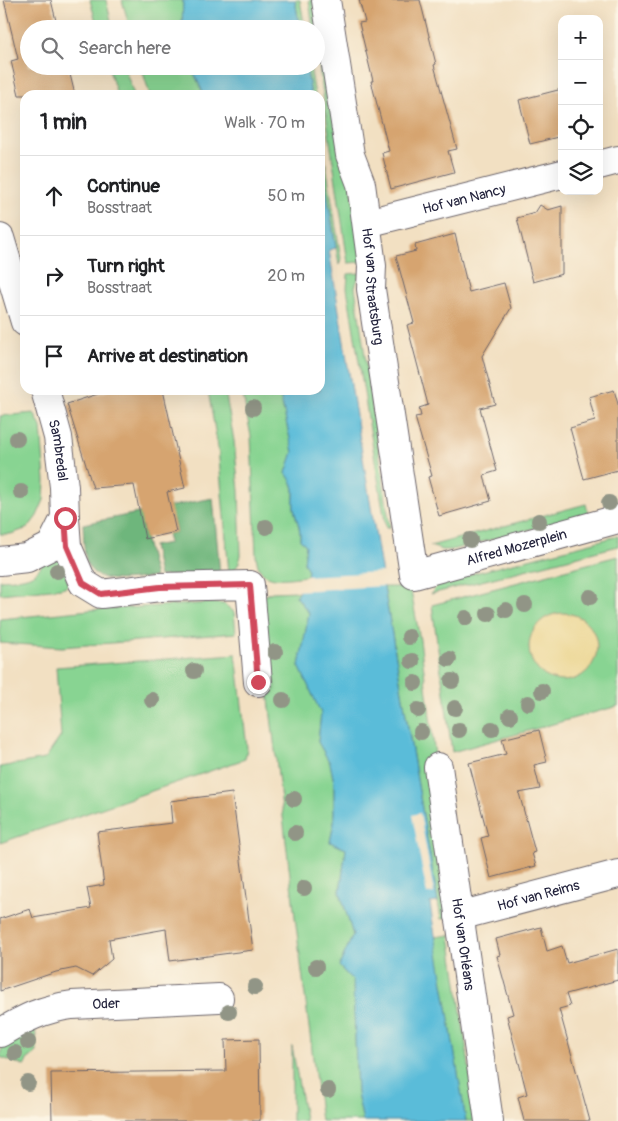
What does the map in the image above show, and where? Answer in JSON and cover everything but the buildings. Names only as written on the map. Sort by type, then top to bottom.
[{"type":"street","name":"Hof van Straatsburg","points":[[326,0],[350,155],[361,184],[367,223],[372,266],[370,290],[414,575]]},
{"type":"street","points":[[603,164],[618,160]]},
{"type":"street","name":"Hof van Nancy","points":[[367,223],[558,175]]},
{"type":"street","points":[[0,238],[20,305]]},
{"type":"street","name":"Sambredal","points":[[0,561],[26,558],[51,546],[65,518],[64,487],[58,437],[46,395]]},
{"type":"street","points":[[65,518],[67,546],[83,583],[101,594],[160,587],[250,585],[258,682]]},
{"type":"street","name":"Alfred Mozerplein","points":[[414,575],[618,519]]},
{"type":"street","name":"Hof van Orléans","points":[[438,767],[489,1121]]},
{"type":"street","name":"Hof van Reims","points":[[458,916],[618,874]]},
{"type":"street","name":"Oder","points":[[0,1033],[30,1016],[55,1007],[219,998]]},
{"type":"green space","points":[[90,0],[106,0],[111,20],[96,20]]},
{"type":"green space","points":[[122,0],[183,0],[182,20],[128,20]]},
{"type":"green space","points":[[295,0],[300,0],[303,20],[298,20]]},
{"type":"green space","points":[[309,0],[313,0],[317,20],[312,20]]},
{"type":"green space","points":[[325,57],[351,182],[362,262],[348,263],[325,108],[325,90],[322,90],[320,75],[325,75]]},
{"type":"green space","points":[[111,75],[127,75],[132,90],[115,90]]},
{"type":"green space","points":[[144,75],[195,75],[202,90],[148,90]]},
{"type":"green space","points":[[308,75],[312,75],[314,90],[310,90]]},
{"type":"green space","points":[[325,158],[341,259],[339,265],[325,180]]},
{"type":"green space","points":[[360,273],[355,287],[390,528],[386,528],[347,288],[348,274]]},
{"type":"green space","points":[[209,395],[226,395],[234,441],[239,491],[241,555],[237,566],[229,573],[218,448]]},
{"type":"green space","points":[[243,395],[280,395],[293,452],[286,473],[293,487],[294,508],[300,540],[306,545],[304,563],[308,570],[307,576],[274,578],[263,573],[258,566],[251,436]]},
{"type":"green space","points":[[34,413],[41,427],[45,481],[44,500],[37,516],[28,528],[11,534],[0,534],[0,416]]},
{"type":"green space","points":[[213,498],[220,574],[159,576],[153,546],[169,543],[167,534],[176,532],[173,519],[142,525],[155,577],[127,580],[107,579],[92,571],[87,563],[84,549],[83,524]]},
{"type":"green space","points":[[586,504],[589,514],[451,550],[442,550],[430,546]]},
{"type":"green space","points":[[618,536],[618,546],[431,594],[437,585],[444,581]]},
{"type":"green space","points":[[618,556],[618,706],[452,752],[432,605]]},
{"type":"green space","points":[[52,559],[61,560],[68,582],[67,586],[0,594],[0,580],[19,579],[33,575],[43,563]]},
{"type":"green space","points":[[384,587],[403,587],[411,591],[420,640],[435,755],[426,758],[448,918],[441,919]]},
{"type":"green space","points":[[298,591],[296,596],[309,613],[299,666],[321,713],[318,742],[330,763],[334,782],[334,823],[330,842],[346,849],[340,892],[353,935],[339,966],[353,981],[357,1093],[363,1121],[321,1121],[295,917],[259,616],[264,596],[272,592]]},
{"type":"green space","points":[[212,603],[224,604],[234,612],[236,633],[62,647],[0,643],[0,619],[90,610]]},
{"type":"green space","points":[[236,654],[247,748],[245,759],[0,843],[0,767],[45,759],[61,736],[56,667]]},
{"type":"green space","points":[[450,935],[477,1121],[466,1121],[435,937]]},
{"type":"green space","points":[[35,1024],[37,1052],[27,1060],[25,1066],[0,1057],[1,1051],[8,1041]]},
{"type":"green space","points":[[292,1046],[305,1119],[305,1121],[292,1121]]},
{"type":"sand","points":[[563,613],[576,616],[587,623],[594,634],[597,647],[594,660],[587,671],[576,678],[563,681],[550,678],[539,671],[532,660],[529,647],[532,634],[539,623],[550,616]]},
{"type":"water","points":[[183,0],[295,0],[298,20],[182,20]]},
{"type":"water","points":[[195,75],[308,75],[310,90],[202,90]]},
{"type":"water","points":[[325,181],[336,248],[329,250],[438,902],[430,903],[466,1121],[363,1121],[357,1093],[353,981],[339,966],[353,935],[340,892],[346,849],[330,842],[334,823],[334,782],[330,763],[318,742],[321,713],[299,666],[309,613],[296,596],[307,576],[308,570],[304,563],[306,545],[300,540],[294,508],[294,487],[286,473],[293,452],[280,395],[325,395]]},
{"type":"pier","points":[[384,572],[386,586],[295,591],[304,576]]},
{"type":"pier","points":[[420,813],[434,893],[427,894],[412,815]]},
{"type":"route","points":[[65,518],[67,546],[83,583],[101,594],[160,587],[250,585],[258,682]]}]
